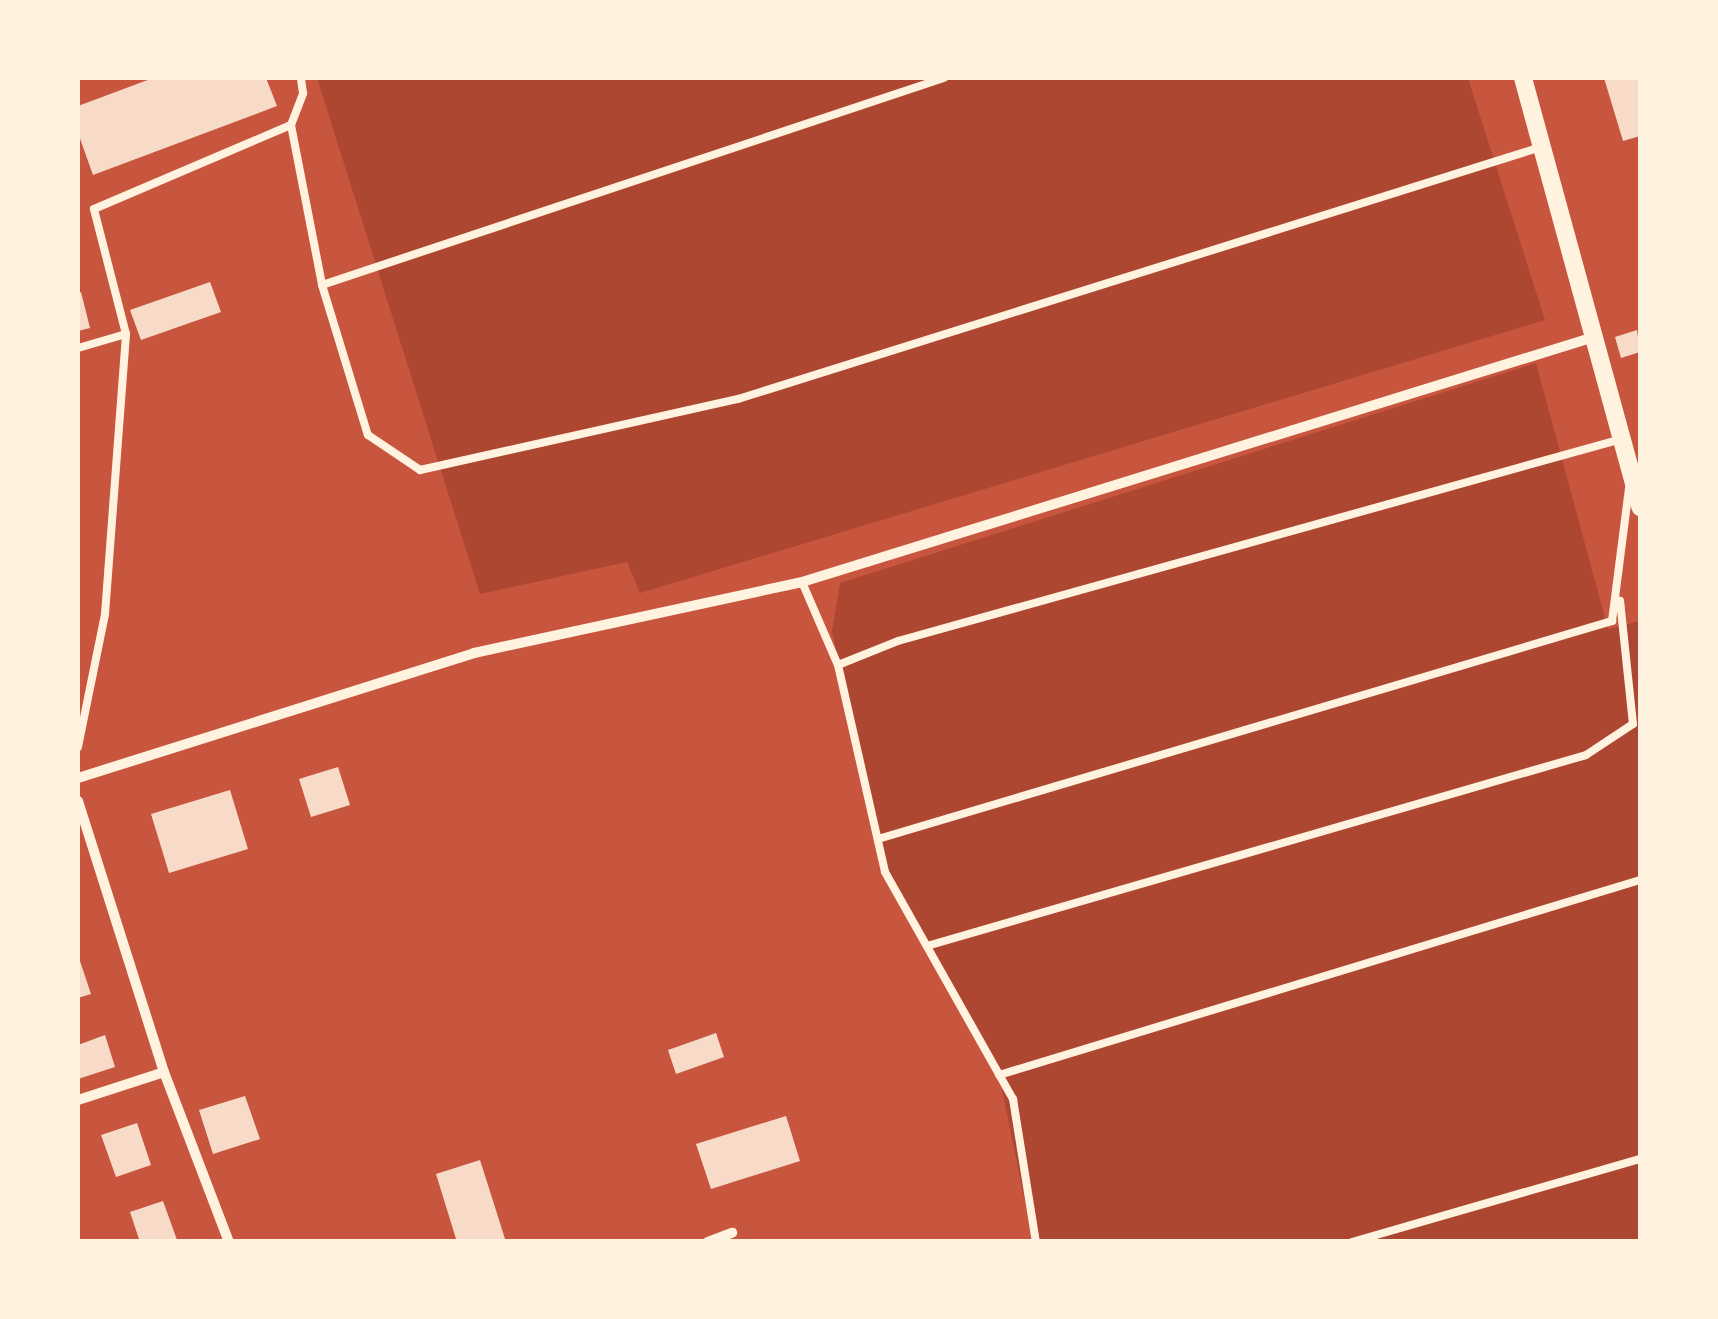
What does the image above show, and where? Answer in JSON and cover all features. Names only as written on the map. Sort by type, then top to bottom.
[{"type":"street","points":[[1523,78],[1618,440],[1640,507]]},
{"type":"street","points":[[78,778],[474,653],[802,582],[1594,337]]},
{"type":"street","points":[[78,801],[164,1072],[229,1242]]},
{"type":"street","points":[[78,1100],[164,1072]]},
{"type":"street","points":[[708,1242],[732,1234]]},
{"type":"lane","points":[[301,78],[303,93],[291,125],[322,285],[368,435],[420,470],[738,399],[1541,147]]},
{"type":"lane","points":[[322,285],[944,78]]},
{"type":"lane","points":[[78,747],[106,614],[126,334],[94,209],[291,125]]},
{"type":"lane","points":[[78,348],[126,334]]},
{"type":"lane","points":[[838,666],[898,641],[1618,440]]},
{"type":"lane","points":[[927,946],[1586,755],[1633,724],[1620,596],[1630,476]]},
{"type":"lane","points":[[802,582],[838,666],[886,872],[1013,1098],[1036,1242]]},
{"type":"lane","points":[[878,840],[1612,622],[1620,596]]},
{"type":"lane","points":[[1000,1075],[1640,880]]},
{"type":"lane","points":[[1352,1242],[1640,1158]]},
{"type":"shaded area","points":[[317,78],[1468,78],[1545,320],[640,593],[627,562],[480,594]]},
{"type":"shaded area","points":[[1536,363],[1608,629],[1640,621],[1640,1241],[1033,1241],[999,1075],[885,872],[832,631],[840,583]]},
{"type":"building","points":[[153,78],[266,78],[277,106],[93,175],[78,133],[78,106]]},
{"type":"building","points":[[1604,78],[1640,78],[1640,136],[1623,141]]},
{"type":"building","points":[[210,282],[221,312],[141,340],[130,310]]},
{"type":"building","points":[[81,292],[90,328],[78,331],[78,293]]},
{"type":"building","points":[[1637,330],[1640,352],[1621,358],[1615,337]]},
{"type":"building","points":[[338,767],[350,805],[311,817],[299,779]]},
{"type":"building","points":[[230,790],[248,849],[169,873],[151,814]]},
{"type":"building","points":[[78,955],[91,994],[78,998]]},
{"type":"building","points":[[716,1033],[724,1057],[676,1074],[668,1050]]},
{"type":"building","points":[[105,1035],[115,1067],[78,1079],[78,1045]]},
{"type":"building","points":[[245,1096],[260,1139],[213,1154],[199,1110]]},
{"type":"building","points":[[786,1116],[800,1161],[711,1189],[696,1144]]},
{"type":"building","points":[[137,1123],[151,1165],[116,1177],[101,1135]]},
{"type":"building","points":[[480,1160],[506,1242],[457,1242],[436,1174]]},
{"type":"building","points":[[163,1201],[177,1240],[140,1242],[130,1212]]}]
